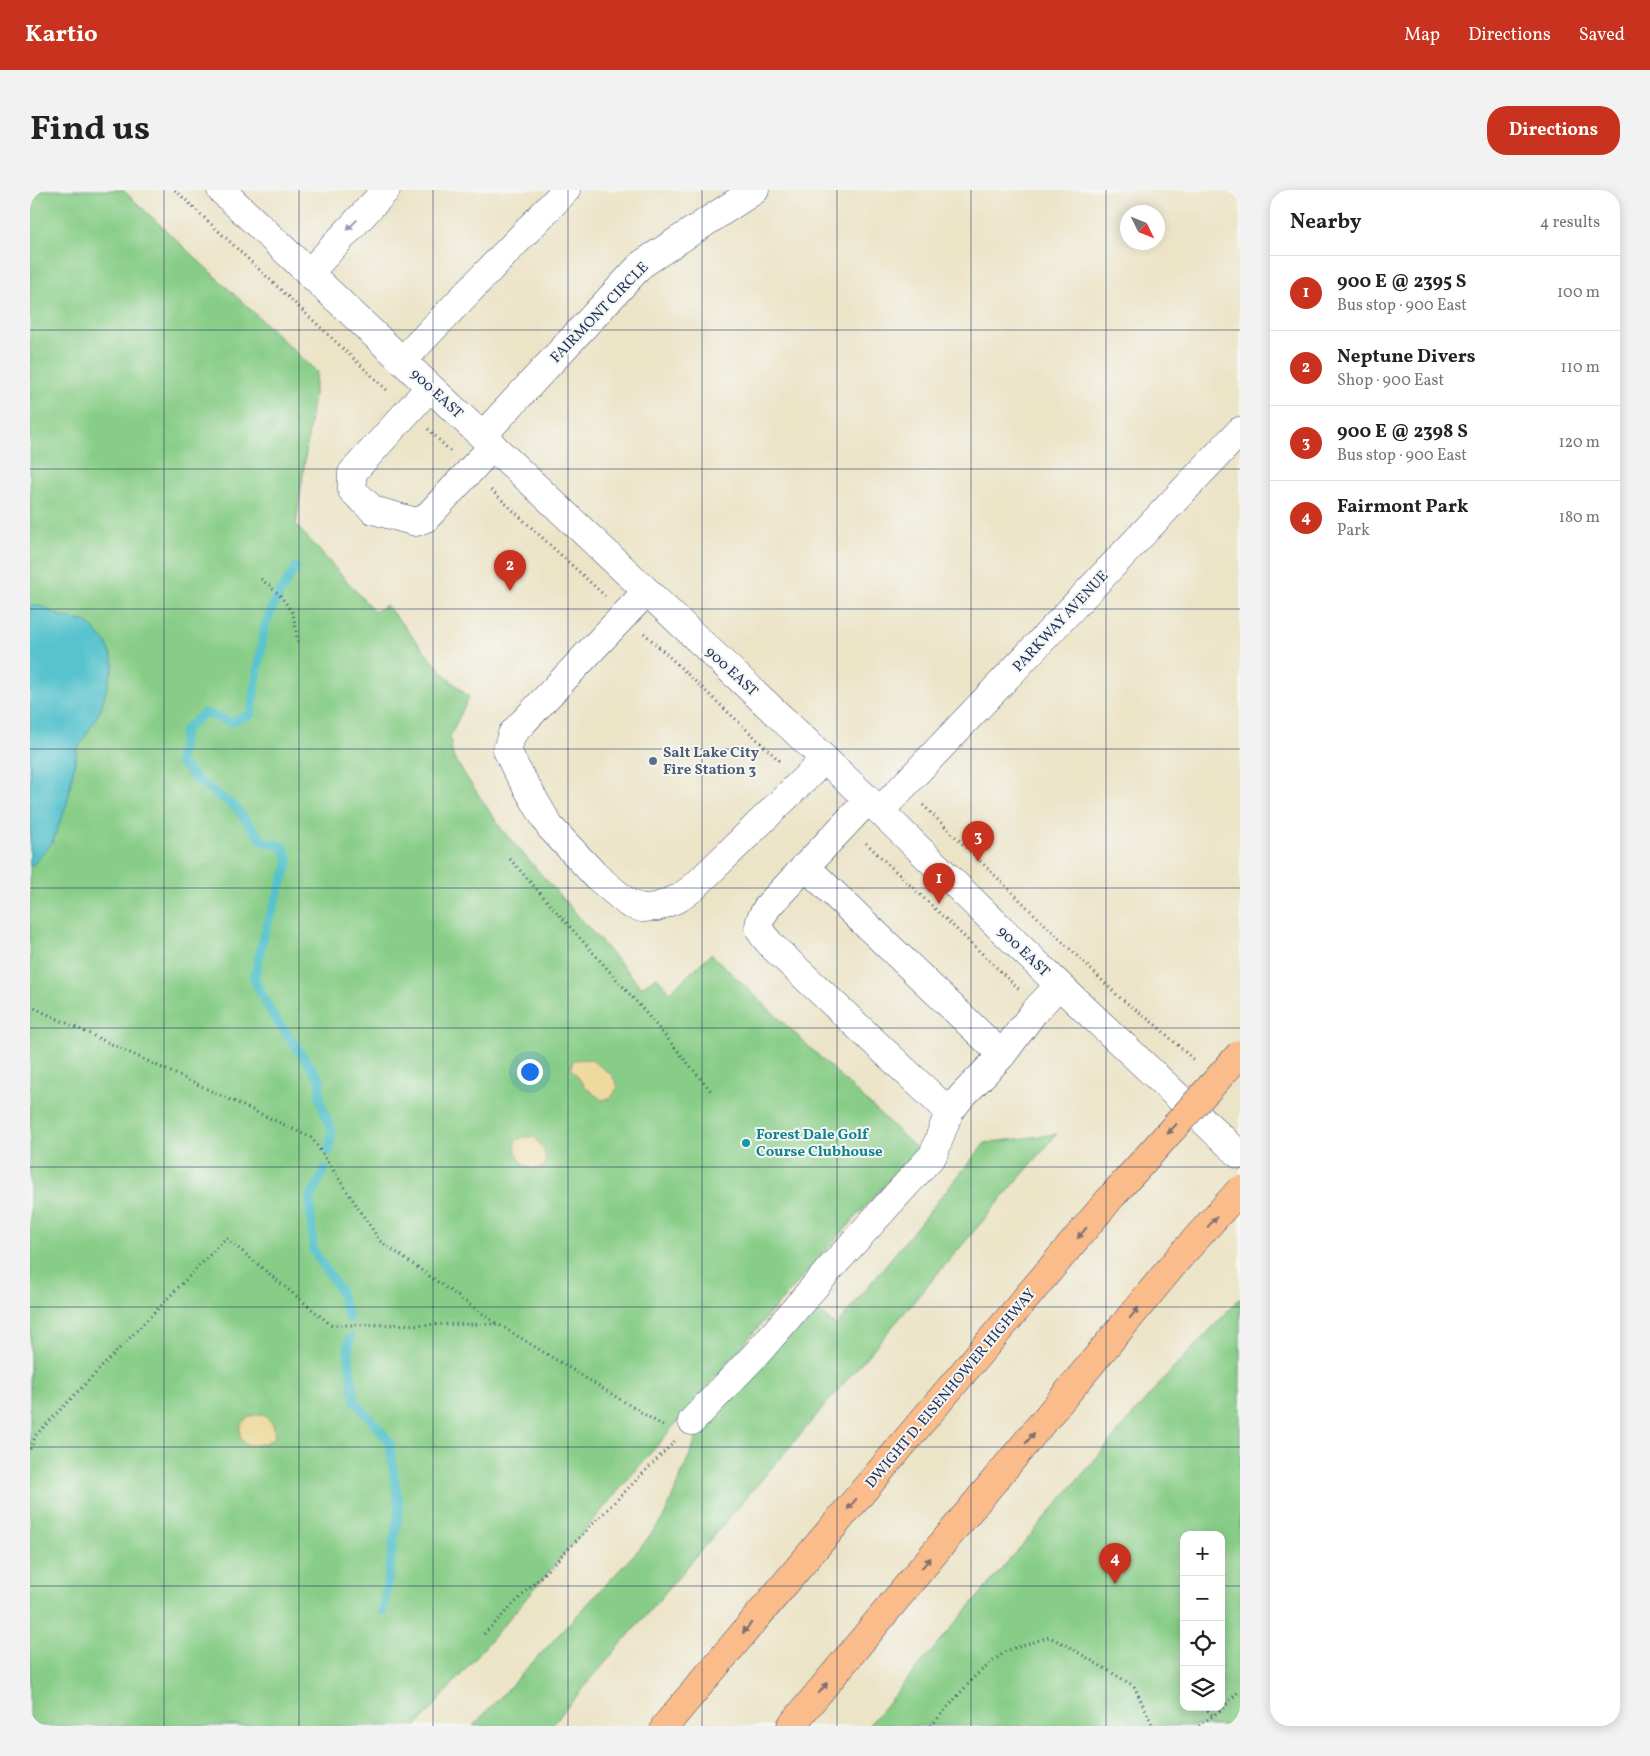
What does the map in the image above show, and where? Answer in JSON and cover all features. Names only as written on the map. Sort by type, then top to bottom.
[{"type":"highway","name":"DWIGHT D. EISENHOWER HIGHWAY","points":[[664,1726],[1113,1195],[1240,1054]]},
{"type":"highway","points":[[791,1726],[1183,1253],[1240,1190]]},
{"type":"street","name":"900 EAST","points":[[221,190],[874,805],[1059,985],[1240,1155]]},
{"type":"street","points":[[309,273],[386,190]]},
{"type":"street","points":[[402,361],[566,190]]},
{"type":"street","name":"FAIRMONT CIRCLE","points":[[430,387],[352,473],[352,490],[374,510],[416,522],[426,518],[470,470],[488,441],[642,264],[755,190]]},
{"type":"street","name":"PARKWAY AVENUE","points":[[950,1112],[773,947],[759,931],[759,922],[768,906],[846,823],[874,805],[1240,431]]},
{"type":"street","points":[[647,591],[512,734],[507,750],[550,827],[597,876],[629,904],[642,908],[657,907],[679,898],[714,869],[825,759]]},
{"type":"street","points":[[805,866],[1002,1055]]},
{"type":"street","points":[[681,1430],[759,1351],[827,1272],[933,1155],[950,1112],[962,1096],[1002,1055],[1038,1008],[1059,985]]},
{"type":"path","points":[[175,190],[802,781]]},
{"type":"path","points":[[261,579],[279,594],[293,613],[298,643]]},
{"type":"path","points":[[919,801],[1119,997],[1157,1026]]},
{"type":"path","points":[[846,823],[1038,1008]]},
{"type":"path","points":[[510,859],[641,1007],[711,1091]]},
{"type":"path","points":[[30,1006],[312,1138],[380,1242],[498,1324],[681,1430],[484,1634]]},
{"type":"path","points":[[30,1449],[36,1436],[226,1238],[331,1325],[498,1324]]},
{"type":"path","points":[[931,1726],[976,1675],[1006,1651],[1049,1637],[1134,1686],[1153,1726]]},
{"type":"path","points":[[1199,1726],[1213,1716],[1240,1690]]},
{"type":"path","points":[[1208,1711],[1213,1716]]},
{"type":"green space","points":[[30,190],[123,190],[317,372],[296,525],[375,612],[386,605],[446,676],[469,697],[450,736],[453,757],[502,830],[641,987],[657,977],[670,992],[711,954],[917,1149],[773,1310],[417,1726],[30,1726]]},
{"type":"green space","points":[[1057,1134],[551,1726],[473,1726],[641,1547],[664,1517],[699,1432],[785,1339],[816,1309],[836,1326],[985,1143]]},
{"type":"green space","points":[[1240,1298],[1240,1726],[868,1726],[1161,1382]]},
{"type":"sand","points":[[590,1059],[612,1075],[618,1087],[611,1098],[602,1100],[586,1088],[571,1068],[573,1060]]},
{"type":"sand","points":[[524,1137],[534,1137],[541,1146],[546,1164],[540,1168],[528,1167],[517,1154],[515,1141]]},
{"type":"sand","points":[[263,1414],[273,1424],[275,1437],[261,1444],[244,1444],[240,1432],[242,1423],[250,1417]]},
{"type":"water","points":[[30,605],[43,607],[62,617],[87,622],[107,644],[114,664],[100,711],[77,750],[67,804],[52,843],[30,866]]},
{"type":"waterway","points":[[296,567],[279,594],[265,625],[251,714],[231,722],[204,713],[185,730],[179,762],[201,783],[235,807],[263,841],[284,847],[289,862],[264,934],[254,980],[274,1017],[320,1079],[320,1101],[332,1132],[329,1151]]},
{"type":"waterway","points":[[325,1169],[310,1199],[313,1250],[339,1289],[349,1318]]},
{"type":"waterway","points":[[350,1337],[348,1351],[355,1401],[389,1441],[399,1507],[383,1611]]},
{"type":"place","name":"Neptune Divers","points":[[510,591]]},
{"type":"place","name":"Salt Lake City Fire Station 3","points":[[653,761]]},
{"type":"place","name":"900 E @ 2398 S","points":[[978,862]]},
{"type":"place","name":"900 E @ 2395 S","points":[[939,904]]},
{"type":"place","name":"Forest Dale Golf Course Clubhouse","points":[[746,1143]]},
{"type":"place","name":"Fairmont Park","points":[[1115,1584]]}]
